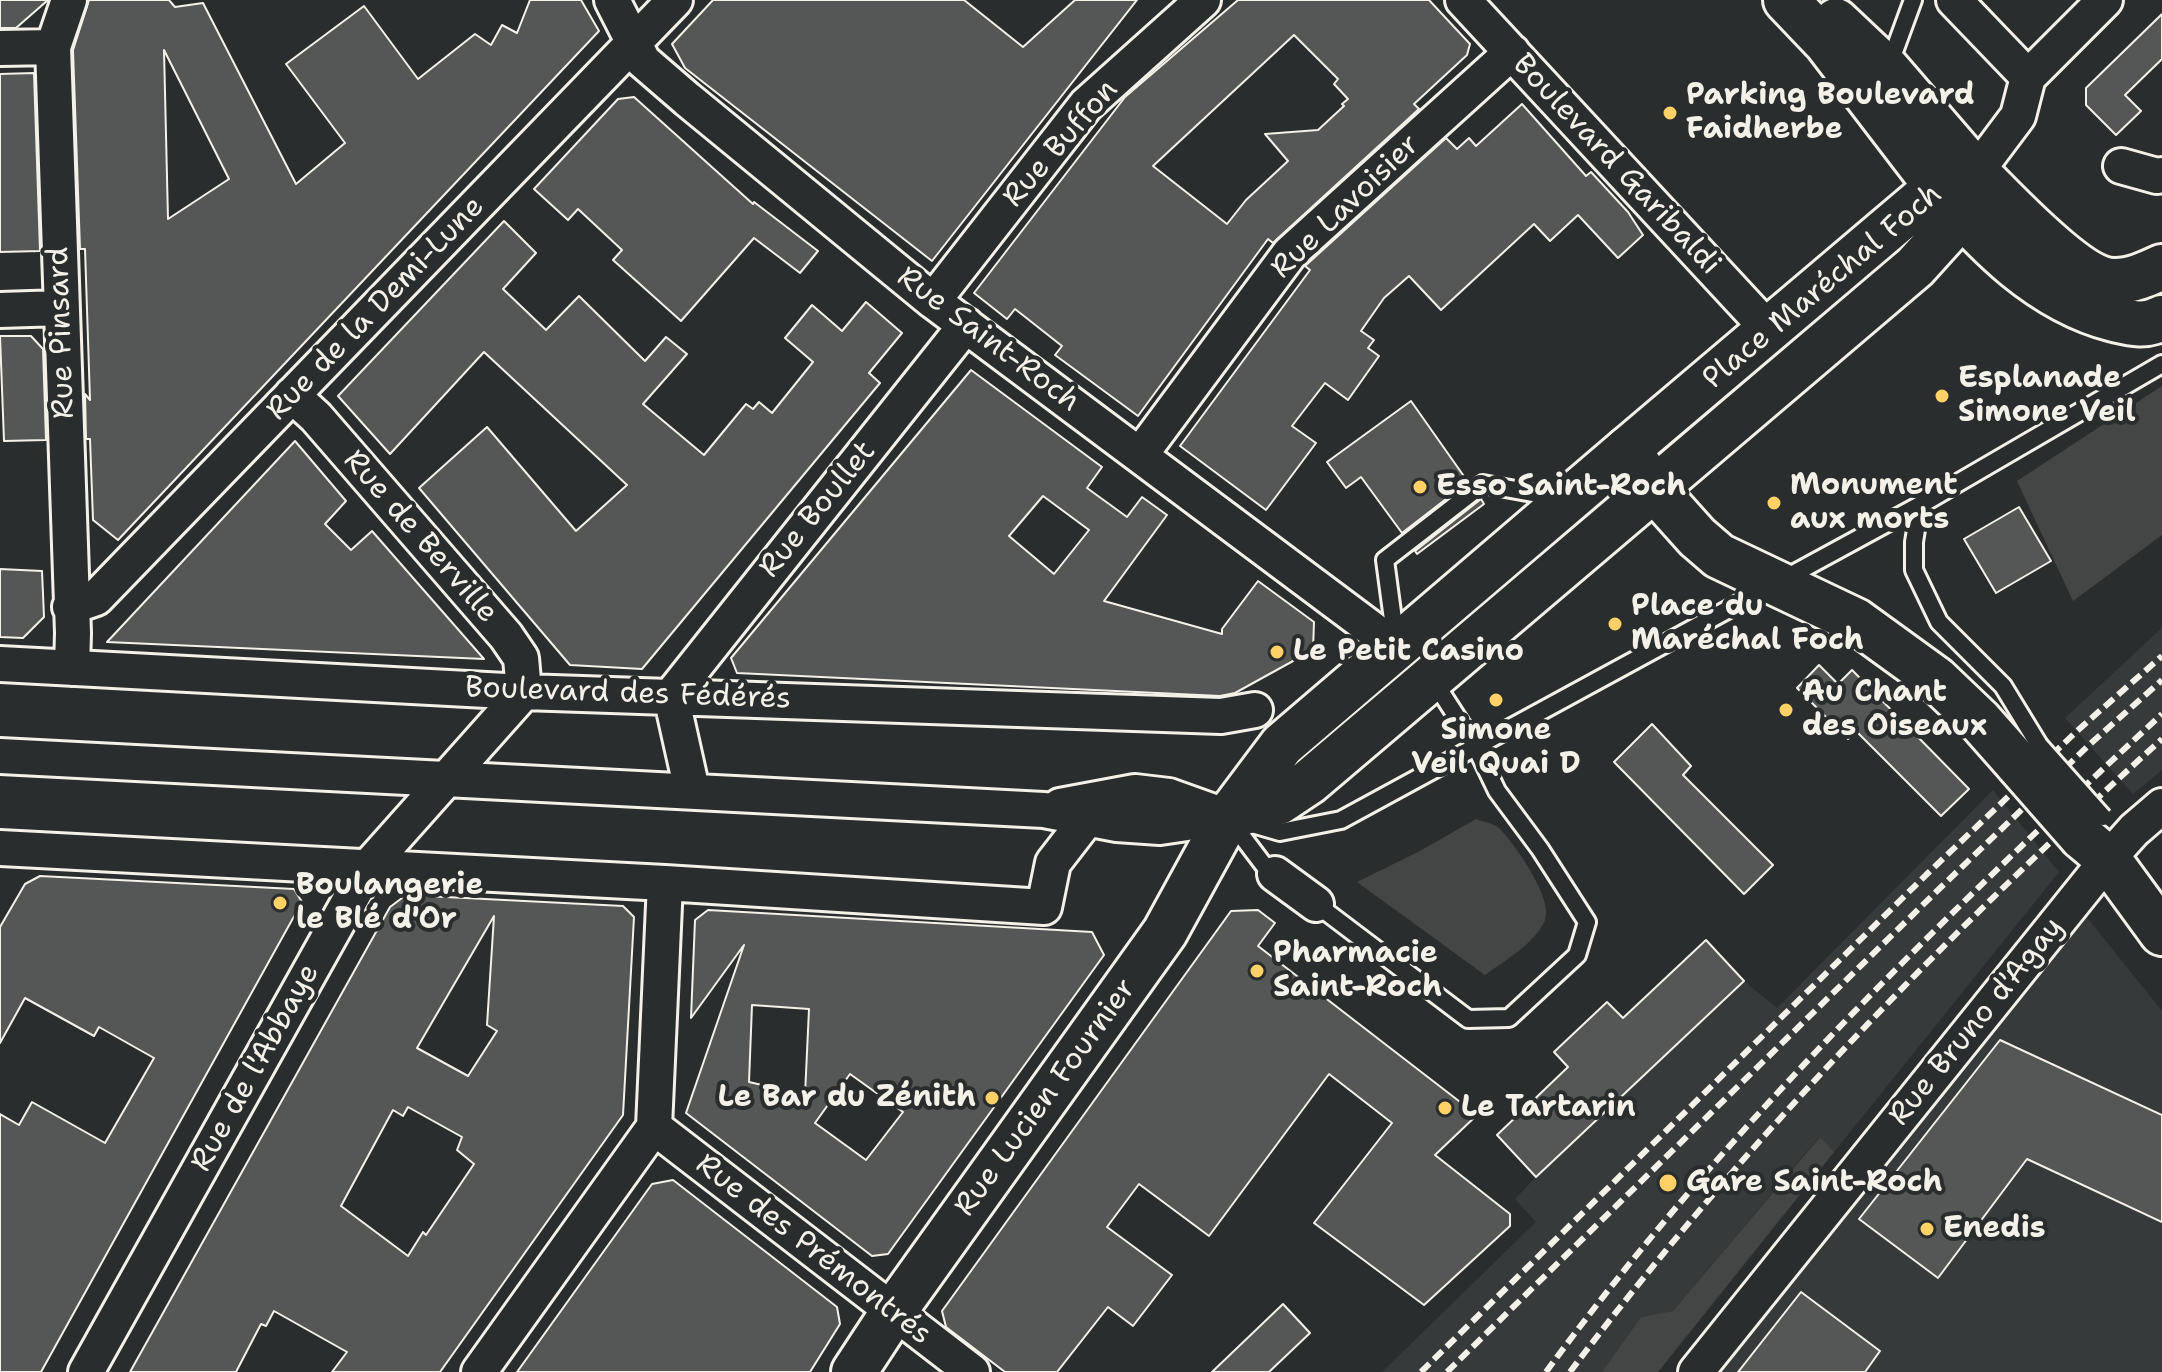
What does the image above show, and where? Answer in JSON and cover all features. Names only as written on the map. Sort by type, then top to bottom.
[{"type":"main road","points":[[1786,0],[1958,191],[2029,224],[2079,267],[2112,282],[2143,276],[2162,267]]},
{"type":"main road","points":[[1811,0],[1858,39],[1888,70],[1958,191],[1999,253],[2057,297],[2095,314],[2138,325],[2162,318]]},
{"type":"main road","name":"Place Maréchal Foch","points":[[1228,817],[1282,745],[1396,647],[1769,330],[1958,191]]},
{"type":"main road","name":"Place Maréchal Foch","points":[[1228,817],[1279,802],[1309,782],[1915,267],[1958,191]]},
{"type":"main road","points":[[1628,449],[1654,489],[1697,537],[1719,556],[1856,621],[1936,679],[1980,721],[2028,755],[2098,838],[2162,933]]},
{"type":"main road","name":"Rue Lucien Fournier","points":[[854,1372],[894,1311],[1165,932],[1228,817]]},
{"type":"street","name":"Rue Pinsard","points":[[69,0],[53,47],[72,668]]},
{"type":"street","name":"Rue Saint-Roch","points":[[612,0],[649,67],[933,301],[1396,647]]},
{"type":"street","name":"Rue de la Demi-Lune","points":[[70,607],[96,598],[675,0]]},
{"type":"street","name":"Rue Buffon","points":[[933,301],[1086,105],[1203,0]]},
{"type":"street","name":"Boulevard Garibaldi","points":[[1463,0],[1769,330]]},
{"type":"street","points":[[1954,0],[2028,77]]},
{"type":"street","points":[[1958,191],[2018,116],[2028,77],[2105,0]]},
{"type":"street","points":[[0,48],[53,47]]},
{"type":"street","name":"Rue Lavoisier","points":[[1140,455],[1290,253],[1512,52]]},
{"type":"street","points":[[2121,166],[2162,175]]},
{"type":"street","points":[[0,310],[61,308]]},
{"type":"street","name":"Rue Boullet","points":[[671,696],[966,325]]},
{"type":"street","name":"Rue de Berville","points":[[292,395],[316,417],[506,636],[521,658],[524,692]]},
{"type":"street","name":"Boulevard des Fédérés","points":[[0,664],[524,692],[1221,716],[1255,710]]},
{"type":"street","name":"Rue de l'Abbaye","points":[[86,1372],[369,866],[524,692]]},
{"type":"street","points":[[671,696],[692,790]]},
{"type":"street","points":[[0,756],[1044,810],[1087,819],[1160,827],[1228,817]]},
{"type":"street","points":[[1044,810],[1135,792],[1169,796],[1228,817]]},
{"type":"street","name":"Rue Bruno d'Agay","points":[[1696,1372],[2098,838],[2134,830],[2162,806]]},
{"type":"street","points":[[3,854],[369,866],[1044,907],[1053,863],[1087,819]]},
{"type":"street","points":[[1275,874],[1316,904]]},
{"type":"street","points":[[479,1372],[654,1127],[665,883]]},
{"type":"street","name":"Rue des Prémontrés","points":[[654,1127],[972,1372]]},
{"type":"lane","points":[[1888,70],[1913,0]]},
{"type":"lane","points":[[1228,817],[1280,832],[1341,820],[1920,505],[2162,364]]},
{"type":"lane","points":[[1396,647],[1385,560],[1483,484],[1569,500]]},
{"type":"lane","points":[[1920,505],[1914,542],[1914,570],[1939,622],[2003,686],[2028,755]]},
{"type":"lane","points":[[1316,904],[1468,1019],[1509,1018],[1577,955],[1587,922],[1540,849],[1497,791],[1475,745],[1431,678]]},
{"type":"lane","points":[[1228,817],[1263,864],[1275,874]]},
{"type":"shaded area","points":[[2162,386],[2162,535],[2073,601],[2017,481]]},
{"type":"shaded area","points":[[2162,628],[2162,770],[2133,794],[2065,718]]},
{"type":"shaded area","points":[[1993,790],[2059,872],[1834,1152],[1819,1137],[1673,1311],[1641,1317],[1602,1372],[1382,1372],[1536,1222],[1515,1199],[1536,1177],[1497,1135],[1568,1068],[1554,1052],[1607,1002],[1623,1018],[1706,940],[1744,981],[1777,1008]]},
{"type":"shaded area","points":[[1476,819],[1499,828],[1514,846],[1538,886],[1546,911],[1545,920],[1534,937],[1485,975],[1357,882]]},
{"type":"shaded area","name":"Enedis","points":[[2085,915],[2162,1011],[2162,1372],[1721,1372]]},
{"type":"shaded area","points":[[1820,1137],[1834,1152],[1658,1372],[1602,1372],[1641,1317],[1673,1311]]},
{"type":"building","points":[[0,0],[48,0],[16,28],[0,28]]},
{"type":"building","points":[[89,0],[169,0],[175,7],[203,3],[296,184],[345,143],[286,64],[364,6],[418,79],[475,34],[491,45],[502,25],[517,33],[530,0],[581,0],[599,31],[118,540],[93,520],[90,439],[86,439],[85,394],[90,400],[85,249],[80,249],[73,50]],"holes":[[[164,50],[229,179],[168,219]]]},
{"type":"building","points":[[713,0],[964,0],[1023,47],[1075,0],[1137,0],[932,261],[685,68],[672,44]]},
{"type":"building","points":[[1238,0],[1429,0],[1470,44],[1467,55],[1414,104],[1419,109],[1273,243],[1268,239],[1138,416],[1055,355],[1062,346],[1015,309],[1007,319],[974,293],[1125,97]],"holes":[[[1294,35],[1338,79],[1334,84],[1348,99],[1318,130],[1265,134],[1288,161],[1246,200],[1227,224],[1153,166]]]},
{"type":"building","points":[[2162,14],[2162,59],[2125,95],[2141,111],[2116,135],[2086,105],[2086,88]]},
{"type":"building","points":[[34,73],[40,251],[0,252],[0,74]]},
{"type":"building","points":[[634,97],[753,204],[818,251],[800,273],[754,238],[681,321],[613,260],[622,250],[578,209],[568,220],[534,189],[618,99]]},
{"type":"building","points":[[1522,104],[1586,176],[1591,172],[1628,212],[1643,235],[1618,258],[1578,215],[1550,241],[1534,224],[1441,310],[1409,276],[1384,298],[1361,331],[1374,340],[1368,348],[1379,356],[1348,400],[1325,383],[1292,426],[1316,443],[1266,510],[1180,446],[1310,270],[1305,266],[1446,138],[1457,149],[1469,138],[1476,146]]},
{"type":"building","points":[[504,221],[536,253],[503,289],[546,330],[579,296],[645,361],[666,337],[687,354],[643,404],[704,455],[746,404],[753,409],[759,402],[772,413],[813,362],[785,338],[812,305],[842,331],[866,302],[902,333],[869,373],[880,383],[642,669],[570,665],[419,488],[487,427],[576,531],[627,485],[484,352],[390,454],[338,396]]},
{"type":"building","points":[[0,336],[31,336],[43,349],[46,440],[4,441]]},
{"type":"building","points":[[971,370],[1102,467],[1087,488],[1127,517],[1142,497],[1167,515],[1104,601],[1222,634],[1222,629],[1258,581],[1314,622],[1313,650],[1235,693],[1220,696],[737,673],[731,658]],"holes":[[[1043,496],[1089,530],[1054,574],[1009,536]]]},
{"type":"building","points":[[1411,401],[1468,482],[1402,533],[1361,477],[1346,488],[1327,462]]},
{"type":"building","points":[[295,441],[346,501],[325,524],[351,550],[372,531],[484,659],[107,642]]},
{"type":"building","points":[[1481,499],[1484,504],[1417,554],[1415,551]]},
{"type":"building","points":[[2019,507],[2051,561],[1996,593],[1964,539]]},
{"type":"building","points":[[0,569],[42,571],[44,617],[23,638],[0,637]]},
{"type":"building","points":[[1819,665],[1838,684],[1852,670],[1969,789],[1941,816],[1856,731],[1848,739],[1797,688]]},
{"type":"building","points":[[1652,724],[1691,766],[1683,775],[1773,865],[1744,894],[1614,762]]},
{"type":"building","points":[[40,876],[294,889],[302,902],[41,1372],[0,1372],[0,1114],[19,1125],[32,1102],[105,1143],[154,1058],[99,1027],[94,1036],[25,998],[0,1043],[0,927],[25,884]]},
{"type":"building","points":[[406,895],[623,906],[634,917],[623,1115],[440,1372],[332,1372],[347,1352],[274,1311],[266,1326],[261,1324],[236,1372],[130,1372],[390,907]],"holes":[[[494,916],[487,1025],[497,1031],[468,1076],[417,1048]],[[408,1107],[462,1137],[457,1150],[474,1164],[408,1256],[341,1206],[393,1110],[403,1116]]]},
{"type":"building","points":[[708,910],[1092,932],[1104,955],[888,1254],[872,1256],[686,1113],[744,945],[691,1018],[695,920]],"holes":[[[752,1005],[809,1009],[805,1095],[749,1082]],[[850,1074],[903,1112],[866,1160],[815,1123]]]},
{"type":"building","points":[[1258,910],[1275,923],[1258,946],[1477,1115],[1435,1155],[1510,1214],[1510,1226],[1424,1305],[1314,1223],[1392,1123],[1329,1074],[1209,1236],[1139,1184],[1107,1227],[1172,1275],[1133,1326],[1108,1307],[1057,1372],[1005,1372],[946,1327],[942,1311],[1231,911]]},
{"type":"building","points":[[1706,940],[1744,981],[1536,1177],[1497,1135],[1568,1067],[1554,1052],[1607,1002],[1623,1018]]},
{"type":"building","points":[[2000,1040],[2162,1115],[2162,1222],[2027,1159],[1938,1278],[1859,1219]]},
{"type":"building","points":[[673,1180],[837,1307],[840,1324],[810,1372],[517,1372],[652,1184]]},
{"type":"building","points":[[1801,1292],[1880,1351],[1865,1372],[1738,1372]]},
{"type":"building","points":[[1283,1304],[1310,1333],[1269,1372],[1212,1372]]},
{"type":"railway","points":[[1421,1372],[1927,874],[2077,731],[2162,656]]},
{"type":"railway","points":[[1447,1372],[1939,889],[2088,746],[2162,680]]},
{"type":"railway","points":[[1546,1372],[1686,1195],[1838,1028],[1998,869],[2162,714]]},
{"type":"railway","points":[[1570,1372],[1637,1286],[1777,1121],[2004,887],[2162,739]]},
{"type":"place","name":"Parking Boulevard Faidherbe","points":[[1670,113]]},
{"type":"place","name":"Esplanade Simone Veil","points":[[1942,396]]},
{"type":"place","name":"Esso Saint-Roch","points":[[1420,487]]},
{"type":"place","name":"Monument aux morts","points":[[1774,503]]},
{"type":"place","name":"Place du Maréchal Foch","points":[[1615,624]]},
{"type":"place","name":"Le Petit Casino","points":[[1277,652]]},
{"type":"place","name":"Simone Veil Quai D","points":[[1496,700]]},
{"type":"place","name":"Au Chant des Oiseaux","points":[[1786,710]]},
{"type":"place","name":"Boulangerie le Blé d'Or","points":[[280,903]]},
{"type":"place","name":"Pharmacie Saint-Roch","points":[[1257,971]]},
{"type":"place","name":"Le Bar du Zénith","points":[[992,1098]]},
{"type":"place","name":"Le Tartarin","points":[[1445,1108]]},
{"type":"place","name":"Gare Saint-Roch","points":[[1668,1183]]},
{"type":"place","name":"Enedis","points":[[1927,1229]]}]
